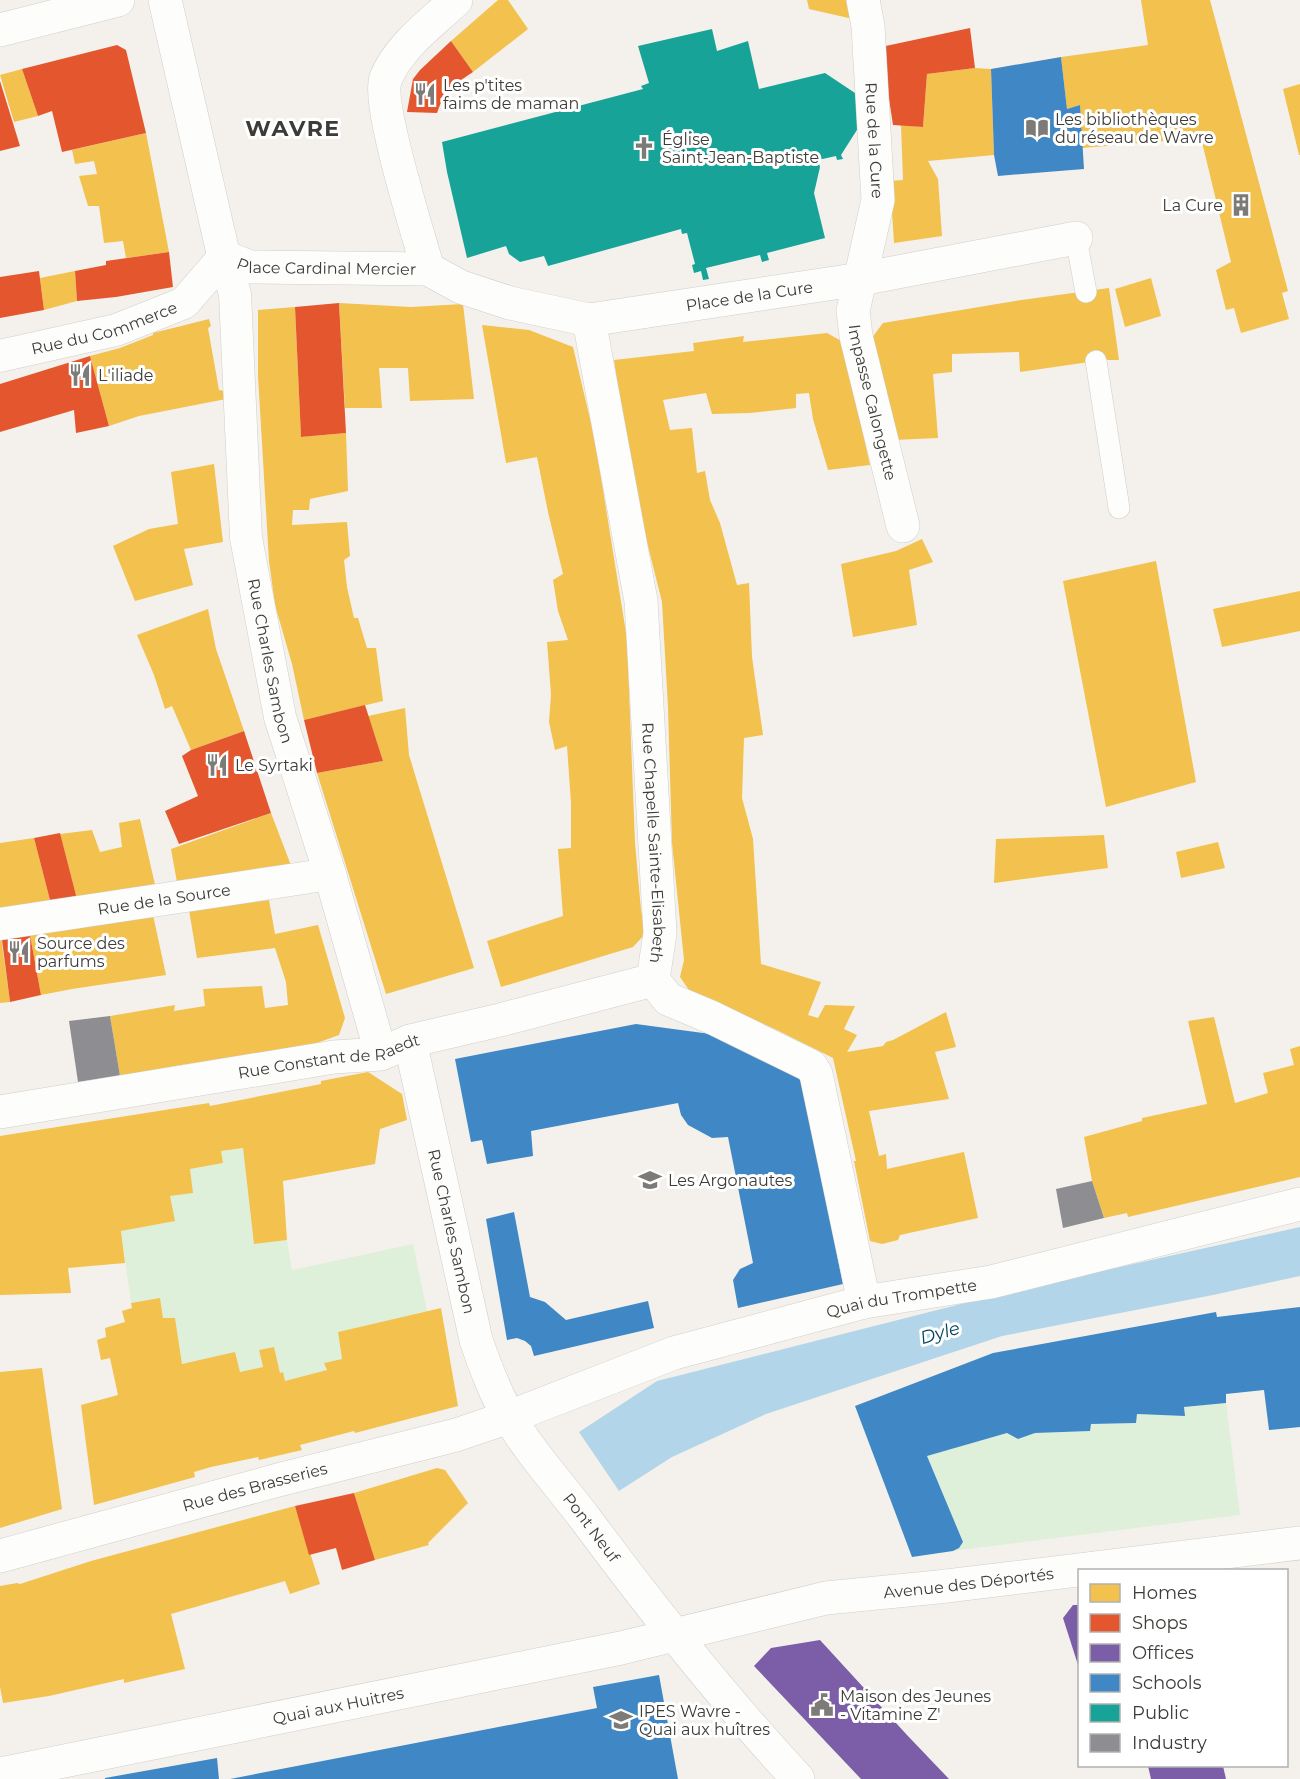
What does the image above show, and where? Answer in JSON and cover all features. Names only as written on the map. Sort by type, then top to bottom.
[{"type":"street","points":[[0,30],[118,0]]},
{"type":"street","name":"Place Cardinal Mercier","points":[[165,0],[224,257],[250,267],[428,269],[396,156],[384,81],[401,52],[456,0]]},
{"type":"street","name":"Rue de la Cure","points":[[861,279],[878,200],[868,26],[863,0]]},
{"type":"street","name":"Place de la Cure","points":[[428,269],[461,287],[510,303],[589,320],[861,279],[1076,238]]},
{"type":"street","name":"Rue du Commerce","points":[[0,356],[116,330],[184,303],[224,257]]},
{"type":"street","name":"Rue Charles Sambon","points":[[224,257],[235,294],[246,538],[280,717],[330,874],[381,1054]]},
{"type":"street","name":"Impasse Calongette","points":[[861,279],[853,311],[856,336],[903,525]]},
{"type":"street","name":"Rue Chapelle Sainte-Elisabeth","points":[[589,320],[641,601],[660,933],[653,980],[668,999],[713,1018],[811,1066],[816,1074],[864,1302]]},
{"type":"street","name":"Rue de la Source","points":[[0,924],[330,874]]},
{"type":"street","name":"Rue Constant de Raedt","points":[[0,1112],[334,1058],[381,1054],[410,1041],[653,980]]},
{"type":"street","name":"Rue Charles Sambon","points":[[410,1041],[476,1340],[487,1373],[509,1417]]},
{"type":"street","name":"Quai du Trompette","points":[[509,1417],[674,1353],[864,1302],[991,1282],[1300,1204]]},
{"type":"street","name":"Pont Neuf","points":[[509,1417],[676,1636],[752,1729],[798,1779]]},
{"type":"street","name":"Rue des Brasseries","points":[[0,1556],[278,1480],[456,1435],[509,1417]]},
{"type":"street","name":"Avenue des Déportés","points":[[1086,1569],[1300,1543]]},
{"type":"street","name":"Avenue des Déportés","points":[[676,1636],[825,1599],[1078,1570]]},
{"type":"street","name":"Quai aux Huitres","points":[[0,1774],[676,1636]]},
{"type":"lane","points":[[1076,238],[1086,292]]},
{"type":"lane","points":[[1096,361],[1119,508]]},
{"type":"green space","points":[[243,1148],[254,1244],[287,1240],[292,1270],[413,1244],[427,1311],[338,1332],[342,1359],[325,1363],[327,1370],[285,1381],[283,1373],[280,1373],[274,1347],[259,1350],[263,1367],[240,1372],[235,1353],[182,1364],[175,1318],[163,1318],[160,1298],[131,1303],[121,1231],[170,1196],[192,1193],[190,1169],[222,1163],[221,1151]]},
{"type":"green space","points":[[1226,1403],[1240,1515],[953,1551],[959,1548],[962,1541],[927,1456],[1007,1433],[1018,1439],[1035,1433],[1089,1431],[1091,1424],[1136,1423],[1137,1414],[1185,1416],[1184,1407]]},
{"type":"water","name":"Dyle","points":[[1300,1227],[1300,1276],[1002,1336],[766,1414],[672,1457],[619,1491],[579,1432],[657,1381],[1016,1290]]},
{"type":"building: Homes","points":[[498,0],[508,0],[528,29],[473,72],[451,41]]},
{"type":"building: Homes","points":[[807,0],[849,0],[853,19],[809,9]]},
{"type":"building: Homes","name":"La Cure","points":[[1141,0],[1210,0],[1288,291],[1282,293],[1289,319],[1241,333],[1234,308],[1226,310],[1216,270],[1231,262],[1201,138],[1082,148],[1080,105],[1067,109],[1061,57],[1148,45]]},
{"type":"building: Homes","points":[[975,68],[991,69],[994,155],[928,161],[938,179],[942,236],[894,243],[890,181],[903,180],[901,125],[923,127],[927,74]]},
{"type":"building: Homes","points":[[22,69],[38,116],[14,122],[0,75]]},
{"type":"building: Homes","points":[[1300,84],[1300,155],[1299,155],[1283,89]]},
{"type":"building: Homes","points":[[146,133],[169,252],[126,258],[123,241],[104,243],[99,206],[88,206],[79,176],[97,174],[94,161],[75,164],[72,150]]},
{"type":"building: Homes","points":[[75,271],[77,301],[44,310],[40,278]]},
{"type":"building: Homes","points":[[1151,278],[1161,316],[1125,327],[1115,289]]},
{"type":"building: Homes","points":[[1109,288],[1119,360],[1103,360],[1020,372],[1019,352],[952,354],[952,372],[933,374],[938,438],[894,440],[871,339],[883,323]]},
{"type":"building: Homes","points":[[339,303],[411,307],[463,304],[474,399],[410,401],[408,368],[379,368],[382,408],[345,408]]},
{"type":"building: Homes","points":[[295,307],[301,437],[346,433],[348,491],[310,499],[309,510],[293,510],[292,525],[347,522],[350,556],[344,560],[347,587],[354,618],[358,618],[367,648],[376,648],[383,701],[304,720],[292,664],[275,605],[269,561],[258,376],[258,310]]},
{"type":"building: Homes","points":[[209,319],[211,326],[208,328],[219,390],[224,391],[226,399],[139,416],[109,426],[90,356],[120,348],[153,335],[153,333]]},
{"type":"building: Homes","points":[[482,325],[529,330],[573,347],[595,440],[627,639],[635,843],[641,910],[646,933],[633,947],[501,987],[487,941],[563,916],[558,849],[571,848],[571,803],[567,746],[555,750],[549,722],[551,694],[547,642],[568,640],[558,611],[553,580],[563,574],[537,457],[506,463]]},
{"type":"building: Homes","points":[[827,333],[843,342],[870,465],[828,470],[813,419],[809,393],[796,394],[796,408],[750,413],[712,414],[706,393],[663,400],[670,430],[692,428],[697,473],[705,471],[710,500],[720,523],[737,585],[749,583],[752,657],[763,735],[744,738],[742,798],[753,839],[761,964],[821,982],[808,1015],[818,1018],[825,1005],[855,1006],[844,1029],[857,1035],[847,1052],[883,1046],[886,1042],[946,1012],[956,1047],[935,1052],[949,1099],[869,1111],[879,1156],[886,1154],[887,1169],[964,1152],[978,1218],[900,1235],[898,1240],[882,1244],[870,1241],[854,1161],[856,1161],[833,1058],[689,990],[680,977],[684,960],[672,843],[662,602],[625,437],[614,360],[694,351],[693,343],[744,336],[743,342]]},
{"type":"building: Homes","points":[[214,464],[223,542],[184,549],[193,585],[135,601],[113,546],[149,529],[178,524],[171,472]]},
{"type":"building: Homes","points":[[922,539],[933,562],[909,570],[917,625],[853,637],[841,564],[896,551]]},
{"type":"building: Homes","points":[[1156,561],[1196,782],[1106,807],[1063,581]]},
{"type":"building: Homes","points":[[1300,591],[1300,631],[1222,647],[1213,609]]},
{"type":"building: Homes","points":[[208,609],[216,649],[244,731],[191,750],[172,706],[165,709],[137,635]]},
{"type":"building: Homes","points":[[405,708],[409,755],[474,968],[386,994],[317,773],[383,761],[368,716]]},
{"type":"building: Homes","points":[[271,813],[292,868],[178,888],[171,849]]},
{"type":"building: Homes","points":[[140,819],[156,889],[78,903],[60,834],[92,830],[100,852],[122,847],[119,823]]},
{"type":"building: Homes","points":[[1104,835],[1108,868],[994,883],[996,839]]},
{"type":"building: Homes","points":[[34,838],[52,908],[0,915],[0,843]]},
{"type":"building: Homes","points":[[1218,842],[1225,868],[1181,878],[1176,852]]},
{"type":"building: Homes","points":[[269,900],[275,934],[318,925],[345,1018],[339,1035],[303,1048],[120,1076],[110,1016],[175,1005],[174,1011],[205,1006],[203,989],[262,986],[265,1008],[288,1005],[286,982],[275,948],[197,958],[189,910]]},
{"type":"building: Homes","points":[[153,915],[166,975],[41,995],[30,935]]},
{"type":"building: Homes","points":[[0,937],[10,1002],[0,1003]]},
{"type":"building: Homes","points":[[1214,1017],[1235,1103],[1268,1093],[1263,1073],[1294,1065],[1290,1049],[1300,1046],[1300,1177],[1128,1217],[1127,1213],[1104,1218],[1092,1181],[1084,1137],[1142,1121],[1142,1118],[1207,1104],[1188,1021]]},
{"type":"building: Homes","points":[[368,1072],[402,1094],[407,1120],[380,1129],[375,1164],[283,1181],[287,1240],[254,1244],[243,1148],[221,1151],[223,1163],[190,1169],[193,1193],[170,1196],[175,1221],[121,1231],[125,1263],[68,1268],[71,1293],[0,1295],[0,1136],[209,1103],[210,1106],[321,1084],[321,1081]]},
{"type":"building: Homes","points":[[160,1298],[163,1318],[175,1318],[182,1364],[235,1352],[240,1372],[263,1367],[259,1350],[274,1347],[280,1373],[283,1372],[285,1381],[327,1370],[324,1363],[342,1359],[338,1332],[441,1308],[458,1406],[300,1445],[302,1450],[259,1460],[258,1457],[211,1467],[194,1472],[195,1477],[94,1505],[81,1405],[118,1395],[110,1358],[101,1360],[97,1340],[106,1337],[105,1328],[125,1322],[122,1311],[132,1308],[131,1303]]},
{"type":"building: Homes","points":[[42,1368],[62,1509],[0,1528],[0,1372]]},
{"type":"building: Homes","points":[[437,1468],[445,1470],[468,1503],[428,1543],[429,1545],[375,1560],[354,1493]]},
{"type":"building: Homes","points":[[295,1506],[320,1584],[290,1594],[285,1581],[171,1614],[185,1669],[124,1683],[124,1679],[49,1696],[3,1703],[0,1687],[0,1586],[20,1584],[91,1561]]},
{"type":"building: Shops","points":[[970,28],[975,68],[927,74],[923,127],[893,125],[881,47]]},
{"type":"building: Shops","points":[[451,41],[473,72],[458,82],[443,97],[437,113],[407,112],[413,79]]},
{"type":"building: Shops","points":[[117,45],[126,50],[146,133],[62,152],[52,111],[38,116],[22,69]]},
{"type":"building: Shops","points":[[0,81],[20,146],[0,151]]},
{"type":"building: Shops","points":[[169,252],[173,287],[77,301],[75,271],[106,265],[106,261]]},
{"type":"building: Shops","points":[[39,271],[44,310],[0,318],[0,277]]},
{"type":"building: Shops","points":[[339,303],[346,433],[301,437],[295,307]]},
{"type":"building: Shops","points":[[90,356],[109,426],[76,433],[74,410],[0,432],[0,384]]},
{"type":"building: Shops","points":[[365,705],[383,761],[317,773],[304,720]]},
{"type":"building: Shops","points":[[244,731],[271,813],[179,844],[165,811],[198,796],[182,756],[191,750]]},
{"type":"building: Shops","points":[[60,833],[78,903],[52,908],[34,838]]},
{"type":"building: Shops","points":[[30,935],[41,995],[10,1002],[2,940]]},
{"type":"building: Shops","points":[[354,1493],[375,1560],[342,1570],[336,1548],[309,1555],[295,1506]]},
{"type":"building: Offices","points":[[1073,1605],[1078,1605],[1078,1665],[1063,1618]]},
{"type":"building: Offices","points":[[820,1640],[949,1779],[861,1779],[754,1666],[771,1648]]},
{"type":"building: Offices","points":[[1148,1767],[1223,1767],[1226,1779],[1151,1779]]},
{"type":"building: Schools","name":"Les bibliothèques du réseau de Wavre","points":[[1061,57],[1067,109],[1080,105],[1084,169],[998,176],[994,155],[991,69]]},
{"type":"building: Schools","points":[[636,1024],[718,1035],[801,1078],[843,1284],[738,1308],[733,1280],[740,1269],[753,1263],[728,1137],[712,1138],[688,1125],[681,1115],[678,1103],[531,1131],[533,1156],[487,1164],[482,1140],[471,1142],[455,1059]]},
{"type":"building: Schools","points":[[514,1212],[530,1297],[545,1302],[566,1320],[648,1301],[654,1328],[534,1356],[531,1346],[525,1341],[517,1338],[507,1340],[486,1219]]},
{"type":"building: Schools","points":[[1300,1307],[1300,1427],[1269,1430],[1264,1390],[1226,1394],[1226,1403],[1184,1407],[1185,1416],[1137,1414],[1136,1423],[1091,1424],[1090,1431],[1035,1433],[1018,1439],[1007,1433],[927,1456],[963,1542],[953,1551],[912,1557],[855,1406],[993,1353],[1216,1312],[1217,1317]]},
{"type":"building: Schools","name":"IPES Wavre - Quai aux huîtres","points":[[659,1675],[678,1779],[230,1779],[597,1708],[593,1687]]},
{"type":"building: Schools","points":[[217,1758],[219,1779],[105,1779],[105,1778]]},
{"type":"building: Public","name":"Église Saint-Jean-Baptiste","points":[[712,29],[717,51],[748,41],[759,89],[825,73],[855,93],[862,122],[841,155],[843,159],[837,160],[836,156],[818,160],[820,167],[814,193],[825,238],[767,253],[769,260],[762,262],[760,255],[706,268],[709,279],[703,280],[701,271],[694,273],[692,265],[695,264],[687,233],[682,234],[681,229],[548,266],[544,256],[520,262],[509,254],[506,246],[467,258],[442,142],[643,89],[641,86],[649,83],[638,46]]},
{"type":"building: Industry","points":[[110,1016],[120,1076],[78,1082],[69,1021]]},
{"type":"building: Industry","points":[[1092,1181],[1104,1218],[1063,1228],[1056,1189]]},
{"type":"place","name":"Les p'tites faims de maman","points":[[425,94]]},
{"type":"place","name":"Les bibliothèques du réseau de Wavre","points":[[1037,128]]},
{"type":"place","name":"Église Saint-Jean-Baptiste","points":[[644,148]]},
{"type":"place","name":"La Cure","points":[[1241,205]]},
{"type":"place","name":"L'iliade","points":[[80,375]]},
{"type":"place","name":"Le Syrtaki","points":[[217,765]]},
{"type":"place","name":"Source des parfums","points":[[19,952]]},
{"type":"place","name":"Les Argonautes","points":[[650,1180]]},
{"type":"place","name":"Maison des Jeunes - Vitamine Z'","points":[[822,1705]]},
{"type":"place","name":"IPES Wavre - Quai aux huîtres","points":[[621,1720]]},
{"type":"district","name":"WAVRE","points":[[293,128]]}]
